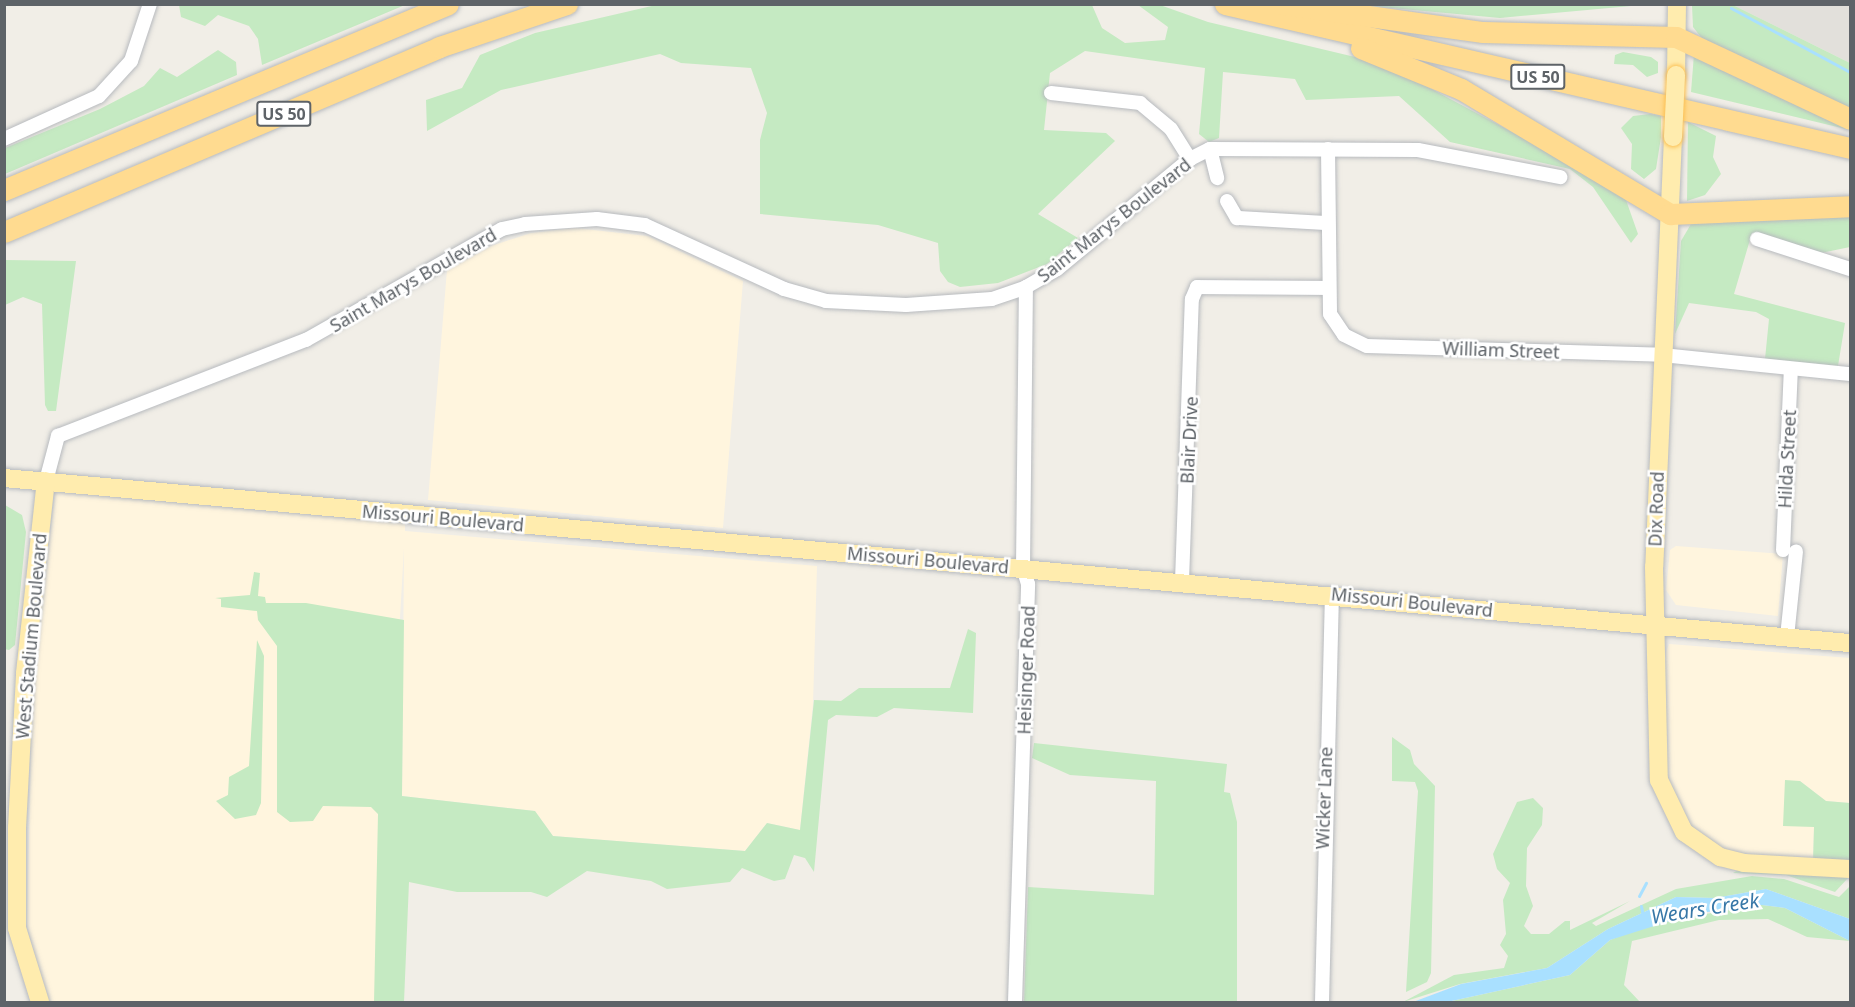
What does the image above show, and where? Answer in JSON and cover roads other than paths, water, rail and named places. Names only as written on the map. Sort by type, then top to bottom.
[{"type":"highway","name":"US 50","points":[[4,190],[448,4]]},
{"type":"highway","name":"US 50","points":[[4,232],[439,47],[567,4]]},
{"type":"highway","name":"US 50","points":[[1225,4],[1851,148]]},
{"type":"highway","name":"US 50","points":[[1283,4],[1851,137]]},
{"type":"highway","points":[[1283,4],[1483,33],[1676,37],[1851,119]]},
{"type":"highway","points":[[1259,12],[1461,89],[1670,214],[1851,206]]},
{"type":"main road","name":"Dix Road","points":[[1677,4],[1653,625],[1661,685],[1659,780],[1684,832],[1709,851],[1738,862],[1851,870]]},
{"type":"main road","name":"Missouri Boulevard","points":[[4,478],[1332,594],[1851,643]]},
{"type":"main road","name":"West Stadium Boulevard","points":[[40,1002],[17,928],[17,828],[25,673],[46,481]]},
{"type":"street","points":[[4,139],[99,96],[131,61],[150,4]]},
{"type":"street","points":[[1051,93],[1140,103],[1171,129],[1190,159]]},
{"type":"street","name":"William Street","points":[[1328,149],[1327,224],[1330,314],[1344,335],[1367,346],[1662,356],[1851,374]]},
{"type":"street","points":[[1210,150],[1217,178]]},
{"type":"street","name":"Saint Marys Boulevard","points":[[46,481],[58,436],[306,340],[502,229],[525,224],[597,219],[645,225],[784,289],[826,301],[906,305],[992,298],[1026,287],[1057,269],[1190,159],[1210,150],[1418,150],[1560,177]]},
{"type":"street","points":[[1227,201],[1237,218],[1327,224]]},
{"type":"street","points":[[1756,239],[1851,269]]},
{"type":"street","name":"Blair Drive","points":[[1182,581],[1192,299],[1197,287],[1215,283],[1328,288]]},
{"type":"street","name":"Heisinger Road","points":[[1015,1002],[1028,584],[1023,568],[1026,287]]},
{"type":"street","name":"Hilda Street","points":[[1787,637],[1791,369]]},
{"type":"street","name":"Wicker Lane","points":[[1322,1002],[1332,594]]},
{"type":"water","name":"Wears Creek","points":[[1766,889],[1850,919],[1850,941],[1785,908],[1762,905],[1692,914],[1610,940],[1570,975],[1447,1002],[1413,1002],[1461,984],[1547,968],[1608,929],[1676,897],[1715,898]]},
{"type":"waterway","points":[[1731,8],[1850,72]]},
{"type":"waterway","points":[[1639,896],[1646,883]]},
{"type":"waterway","name":"Wears Creek","points":[[1641,906],[1643,916]]}]
